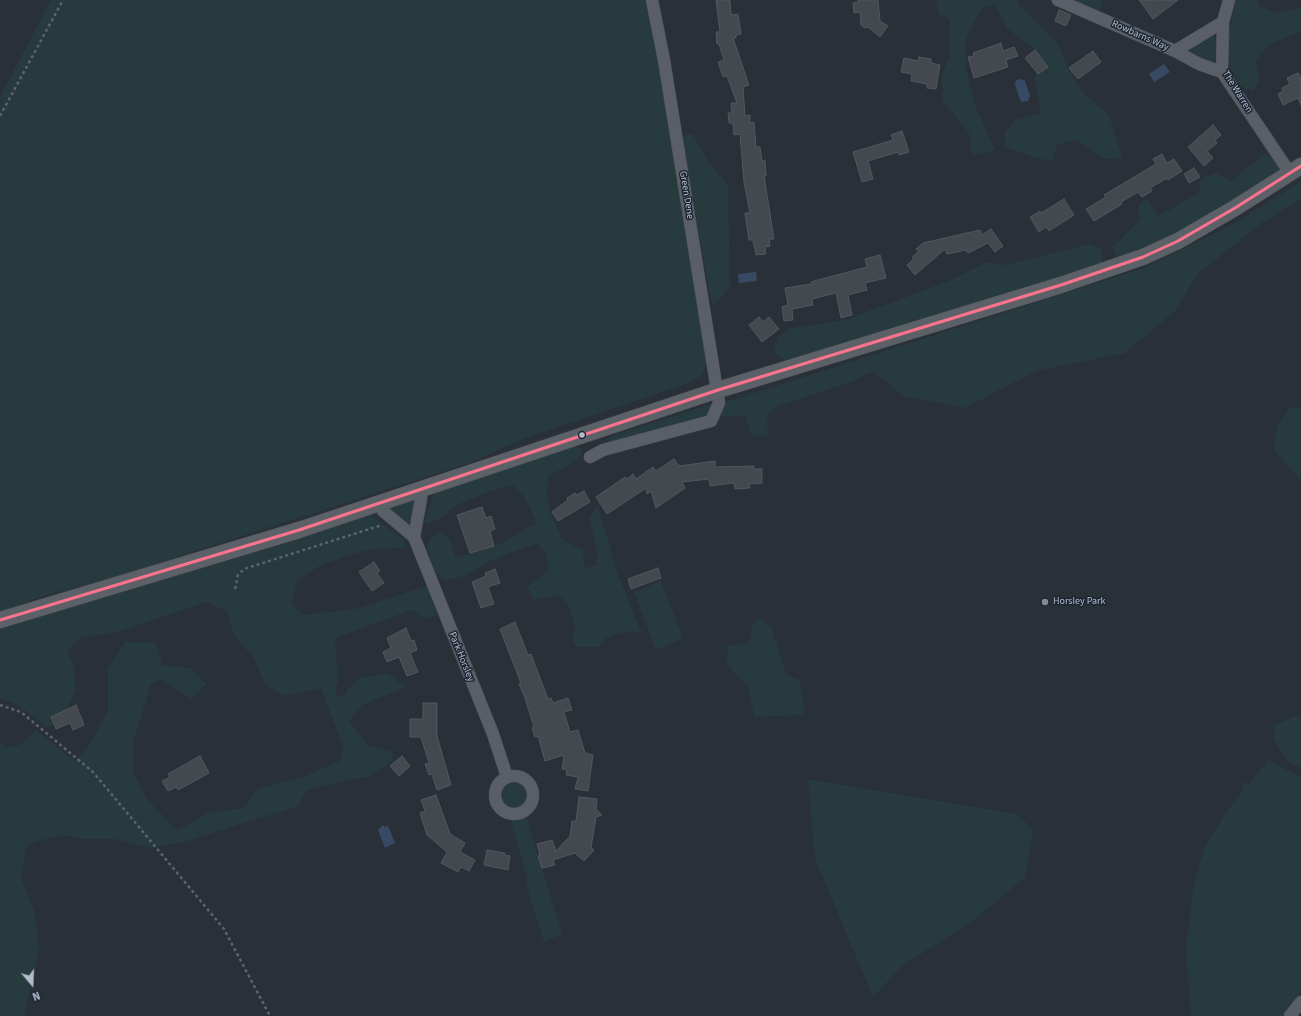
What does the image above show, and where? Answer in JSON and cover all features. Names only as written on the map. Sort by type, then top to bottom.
[{"type":"main road","points":[[0,620],[299,530],[718,390],[1061,285],[1143,257],[1178,241],[1235,208],[1295,170]]},
{"type":"street","name":"Green Dene","points":[[590,457],[603,450],[711,421],[719,403],[664,60],[652,0]]},
{"type":"street","name":"Rowbarns Way","points":[[1058,0],[1174,51],[1199,64],[1222,72]]},
{"type":"street","name":"The Warren","points":[[1229,0],[1223,22],[1222,72],[1295,170]]},
{"type":"street","points":[[1174,51],[1223,22]]},
{"type":"street","points":[[414,538],[422,499],[421,489]]},
{"type":"street","name":"Park Horsley","points":[[378,503],[383,511],[414,538],[493,734],[507,777]]},
{"type":"street","points":[[1290,1016],[1301,1002]]},
{"type":"path","points":[[0,116],[63,0]]},
{"type":"path","points":[[235,588],[238,575],[244,569],[394,521]]},
{"type":"path","points":[[0,705],[21,712],[93,772],[224,929],[270,1016]]},
{"type":"green space","points":[[51,0],[648,0],[707,362],[702,375],[689,383],[523,439],[469,463],[124,574],[40,597],[0,612],[0,97]]},
{"type":"green space","points":[[938,0],[1017,0],[1019,5],[1058,43],[1068,69],[1084,94],[1109,115],[1122,158],[1106,159],[1076,140],[1057,145],[1053,161],[1036,158],[1005,147],[1005,132],[1017,119],[1040,113],[1035,76],[1048,67],[1035,50],[1007,28],[995,5],[983,7],[966,37],[966,68],[975,105],[995,150],[972,156],[969,133],[943,101],[942,75],[950,54],[950,20],[940,15],[936,4]]},
{"type":"green space","points":[[1073,0],[1103,0],[1100,11]]},
{"type":"green space","points":[[1236,0],[1258,0],[1259,6],[1275,13],[1301,8],[1301,31],[1269,45],[1255,62],[1260,78],[1253,91],[1239,87],[1229,62],[1227,40]]},
{"type":"green space","points":[[1208,35],[1213,35],[1217,40],[1216,55],[1214,61],[1210,63],[1201,60],[1189,52],[1189,49]]},
{"type":"green space","points":[[692,133],[710,164],[728,185],[730,287],[712,306],[682,137]]},
{"type":"green space","points":[[1263,155],[1270,155],[1280,169],[1280,175],[1179,236],[1120,259],[1115,254],[1112,247],[1140,220],[1138,205],[1147,199],[1158,216],[1200,192],[1199,182],[1205,177],[1216,173],[1231,181]]},
{"type":"green space","points":[[1301,181],[1301,199],[1260,224],[1198,274],[1174,312],[1125,353],[1036,371],[965,408],[903,396],[873,371],[853,381],[780,405],[767,414],[768,437],[751,435],[746,416],[721,416],[726,402],[1147,267],[1237,222]]},
{"type":"green space","points":[[1090,244],[1102,250],[1102,264],[806,357],[784,360],[774,353],[778,337],[790,328],[845,320],[949,281],[987,262],[1006,265]]},
{"type":"green space","points":[[708,405],[712,407],[709,417],[612,445],[606,440],[614,435]]},
{"type":"green space","points":[[1301,407],[1301,478],[1299,478],[1273,449],[1277,426],[1289,408]]},
{"type":"green space","points":[[574,447],[582,448],[579,459],[549,476],[547,488],[549,510],[563,540],[583,550],[584,568],[597,565],[596,546],[589,517],[598,506],[617,572],[641,632],[620,633],[606,638],[599,647],[577,647],[572,639],[575,624],[569,607],[559,595],[533,600],[527,587],[549,570],[545,553],[538,543],[494,559],[464,576],[444,580],[433,570],[427,547],[431,537],[441,533],[449,538],[456,558],[500,544],[536,523],[523,495],[513,485],[491,491],[457,505],[442,517],[428,524],[424,521],[434,495],[441,487],[534,457]]},
{"type":"green space","points":[[414,497],[417,502],[415,520],[408,524],[395,516],[390,509],[391,503]]},
{"type":"green space","points":[[363,514],[373,517],[404,540],[406,548],[373,549],[349,555],[321,565],[298,580],[291,603],[303,615],[355,609],[427,586],[437,615],[426,619],[411,610],[335,638],[338,681],[335,690],[337,697],[345,695],[348,689],[360,678],[387,673],[406,687],[362,705],[349,721],[368,746],[392,751],[393,760],[368,777],[307,790],[298,806],[184,842],[151,848],[114,839],[84,839],[59,835],[27,845],[21,877],[34,911],[39,950],[24,1016],[0,1016],[0,742],[6,747],[20,745],[36,730],[75,761],[91,743],[108,710],[108,668],[125,642],[156,642],[162,665],[191,668],[206,684],[192,699],[162,680],[151,684],[133,742],[134,774],[146,798],[177,831],[207,813],[245,808],[257,789],[306,776],[341,760],[343,747],[321,688],[284,696],[265,684],[253,657],[233,634],[227,611],[206,602],[121,631],[82,637],[67,652],[74,666],[76,690],[66,710],[51,717],[54,724],[47,727],[18,705],[0,698],[0,626]]},
{"type":"green space","points":[[661,581],[683,639],[656,650],[634,592]]},
{"type":"green space","points":[[760,617],[772,629],[787,676],[800,680],[805,715],[754,717],[749,688],[727,664],[728,646],[749,643],[752,625]]},
{"type":"green space","points":[[1296,716],[1301,719],[1301,768],[1288,761],[1274,740],[1274,725]]},
{"type":"green space","points":[[1268,760],[1301,777],[1301,992],[1283,1016],[1191,1016],[1186,951],[1193,887],[1205,846],[1227,811],[1241,793],[1243,782],[1249,784]]},
{"type":"green space","points":[[808,779],[1017,814],[1033,830],[1025,877],[973,921],[902,966],[873,997],[815,859]]},
{"type":"green space","points":[[513,783],[522,787],[526,796],[522,805],[513,809],[504,805],[500,796],[504,787]]},
{"type":"green space","points":[[526,816],[562,934],[544,942],[527,887],[526,874],[511,821]]},
{"type":"water","points":[[1164,64],[1170,72],[1154,82],[1149,74]]},
{"type":"water","points":[[1021,79],[1025,81],[1030,96],[1028,101],[1022,102],[1020,100],[1015,84],[1016,80]]},
{"type":"water","points":[[756,272],[757,281],[739,283],[738,274]]},
{"type":"water","points":[[383,825],[385,827],[388,826],[395,843],[385,848],[378,830]]},
{"type":"building","points":[[716,0],[730,0],[731,15],[738,14],[741,34],[736,35],[736,38],[733,38],[749,85],[743,87],[745,116],[750,115],[750,123],[754,122],[756,147],[760,147],[762,161],[765,160],[766,176],[764,176],[774,239],[769,239],[770,246],[765,247],[766,254],[756,255],[753,240],[749,240],[745,213],[750,213],[744,182],[740,134],[734,135],[733,123],[729,123],[728,113],[732,113],[731,103],[737,103],[727,76],[723,77],[718,62],[724,60],[719,44],[717,44],[716,32],[720,32]]},
{"type":"building","points":[[858,0],[878,0],[880,21],[888,26],[880,37],[868,27],[865,28],[861,25],[860,12],[854,13],[853,3],[858,2]]},
{"type":"building","points":[[1139,0],[1178,0],[1153,19]]},
{"type":"building","points":[[1059,10],[1071,15],[1066,26],[1055,21]]},
{"type":"building","points":[[1001,43],[1003,51],[1014,47],[1018,56],[1006,60],[1008,67],[974,78],[968,57],[974,56],[973,53]]},
{"type":"building","points":[[1035,50],[1048,67],[1038,74],[1025,58]]},
{"type":"building","points":[[1093,51],[1101,62],[1078,79],[1069,68]]},
{"type":"building","points":[[919,57],[931,59],[931,63],[940,65],[936,89],[927,88],[927,84],[911,81],[912,74],[901,72],[904,58],[918,61]]},
{"type":"building","points":[[1298,73],[1301,78],[1301,105],[1298,98],[1283,105],[1278,94],[1283,91],[1282,88],[1290,84],[1287,78]]},
{"type":"building","points":[[1213,125],[1221,135],[1215,140],[1217,143],[1207,151],[1213,158],[1204,166],[1188,147]]},
{"type":"building","points":[[902,131],[909,152],[899,155],[898,152],[868,161],[873,179],[862,182],[853,152],[893,140],[891,135]]},
{"type":"building","points":[[1162,154],[1167,163],[1174,159],[1182,171],[1168,180],[1167,178],[1150,188],[1152,191],[1142,197],[1138,192],[1121,202],[1122,204],[1094,221],[1086,209],[1106,197],[1104,195],[1156,164],[1153,159]]},
{"type":"building","points":[[1194,168],[1200,177],[1189,183],[1184,174]]},
{"type":"building","points":[[1064,199],[1074,215],[1049,231],[1046,227],[1039,232],[1030,217],[1040,211],[1041,213]]},
{"type":"building","points":[[991,229],[1003,246],[995,252],[988,243],[968,253],[966,250],[947,254],[945,249],[915,275],[907,265],[914,259],[912,257],[919,251],[916,249],[923,243],[980,230],[982,235]]},
{"type":"building","points":[[880,255],[886,278],[865,283],[867,290],[848,295],[852,315],[841,318],[836,293],[812,299],[813,305],[792,309],[793,320],[784,321],[782,307],[788,305],[785,288],[811,284],[811,282],[814,281],[867,267],[865,259]]},
{"type":"building","points":[[759,317],[763,322],[769,317],[779,329],[762,342],[749,325]]},
{"type":"building","points":[[674,459],[679,466],[715,461],[715,467],[754,466],[754,469],[762,469],[762,483],[749,484],[750,488],[735,489],[734,483],[710,486],[709,479],[682,482],[685,488],[656,508],[651,491],[647,494],[646,488],[607,514],[596,497],[625,477],[627,479],[633,474],[636,479],[653,467],[656,471]]},
{"type":"building","points":[[584,491],[590,502],[558,521],[552,512],[568,500],[567,498],[575,493],[577,495]]},
{"type":"building","points":[[482,507],[486,518],[491,516],[495,529],[490,531],[494,546],[470,553],[457,515]]},
{"type":"building","points":[[374,562],[380,571],[377,573],[384,583],[372,591],[359,572]]},
{"type":"building","points":[[658,568],[661,578],[631,589],[628,579]]},
{"type":"building","points":[[495,569],[500,583],[488,587],[494,604],[481,608],[472,582],[486,576],[485,573]]},
{"type":"building","points":[[515,622],[528,655],[531,654],[548,699],[551,698],[553,703],[568,698],[572,710],[564,712],[570,732],[578,730],[585,753],[593,755],[588,791],[575,789],[578,777],[566,775],[567,770],[562,769],[564,755],[545,761],[538,736],[535,737],[532,728],[534,727],[519,684],[521,683],[500,629]]},
{"type":"building","points":[[406,628],[411,641],[414,640],[417,650],[410,653],[418,672],[407,676],[399,657],[387,662],[383,652],[391,648],[387,638]]},
{"type":"building","points":[[423,703],[437,703],[437,736],[451,785],[437,790],[432,774],[429,775],[425,764],[429,763],[421,737],[410,737],[410,719],[423,719]]},
{"type":"building","points":[[76,705],[84,725],[73,730],[70,723],[56,729],[51,717]]},
{"type":"building","points":[[200,756],[209,773],[178,790],[176,787],[168,791],[162,781],[170,777],[168,774]]},
{"type":"building","points":[[402,756],[410,766],[399,776],[390,766]]},
{"type":"building","points":[[436,795],[450,834],[465,843],[460,852],[475,860],[469,871],[461,867],[458,872],[441,863],[447,852],[427,835],[420,813],[425,811],[421,800]]},
{"type":"building","points":[[579,797],[597,799],[596,809],[602,815],[596,817],[591,848],[594,850],[584,861],[575,853],[553,860],[555,865],[542,868],[538,856],[540,855],[537,844],[552,840],[556,851],[570,836],[572,821],[576,821]]},
{"type":"building","points":[[487,850],[505,853],[504,855],[510,856],[508,870],[484,865]]},
{"type":"transit line","points":[[0,620],[299,530],[718,390],[1061,285],[1143,257],[1178,241],[1235,208],[1301,166]]},
{"type":"place","name":"Horsley Park","points":[[1045,602]]}]
